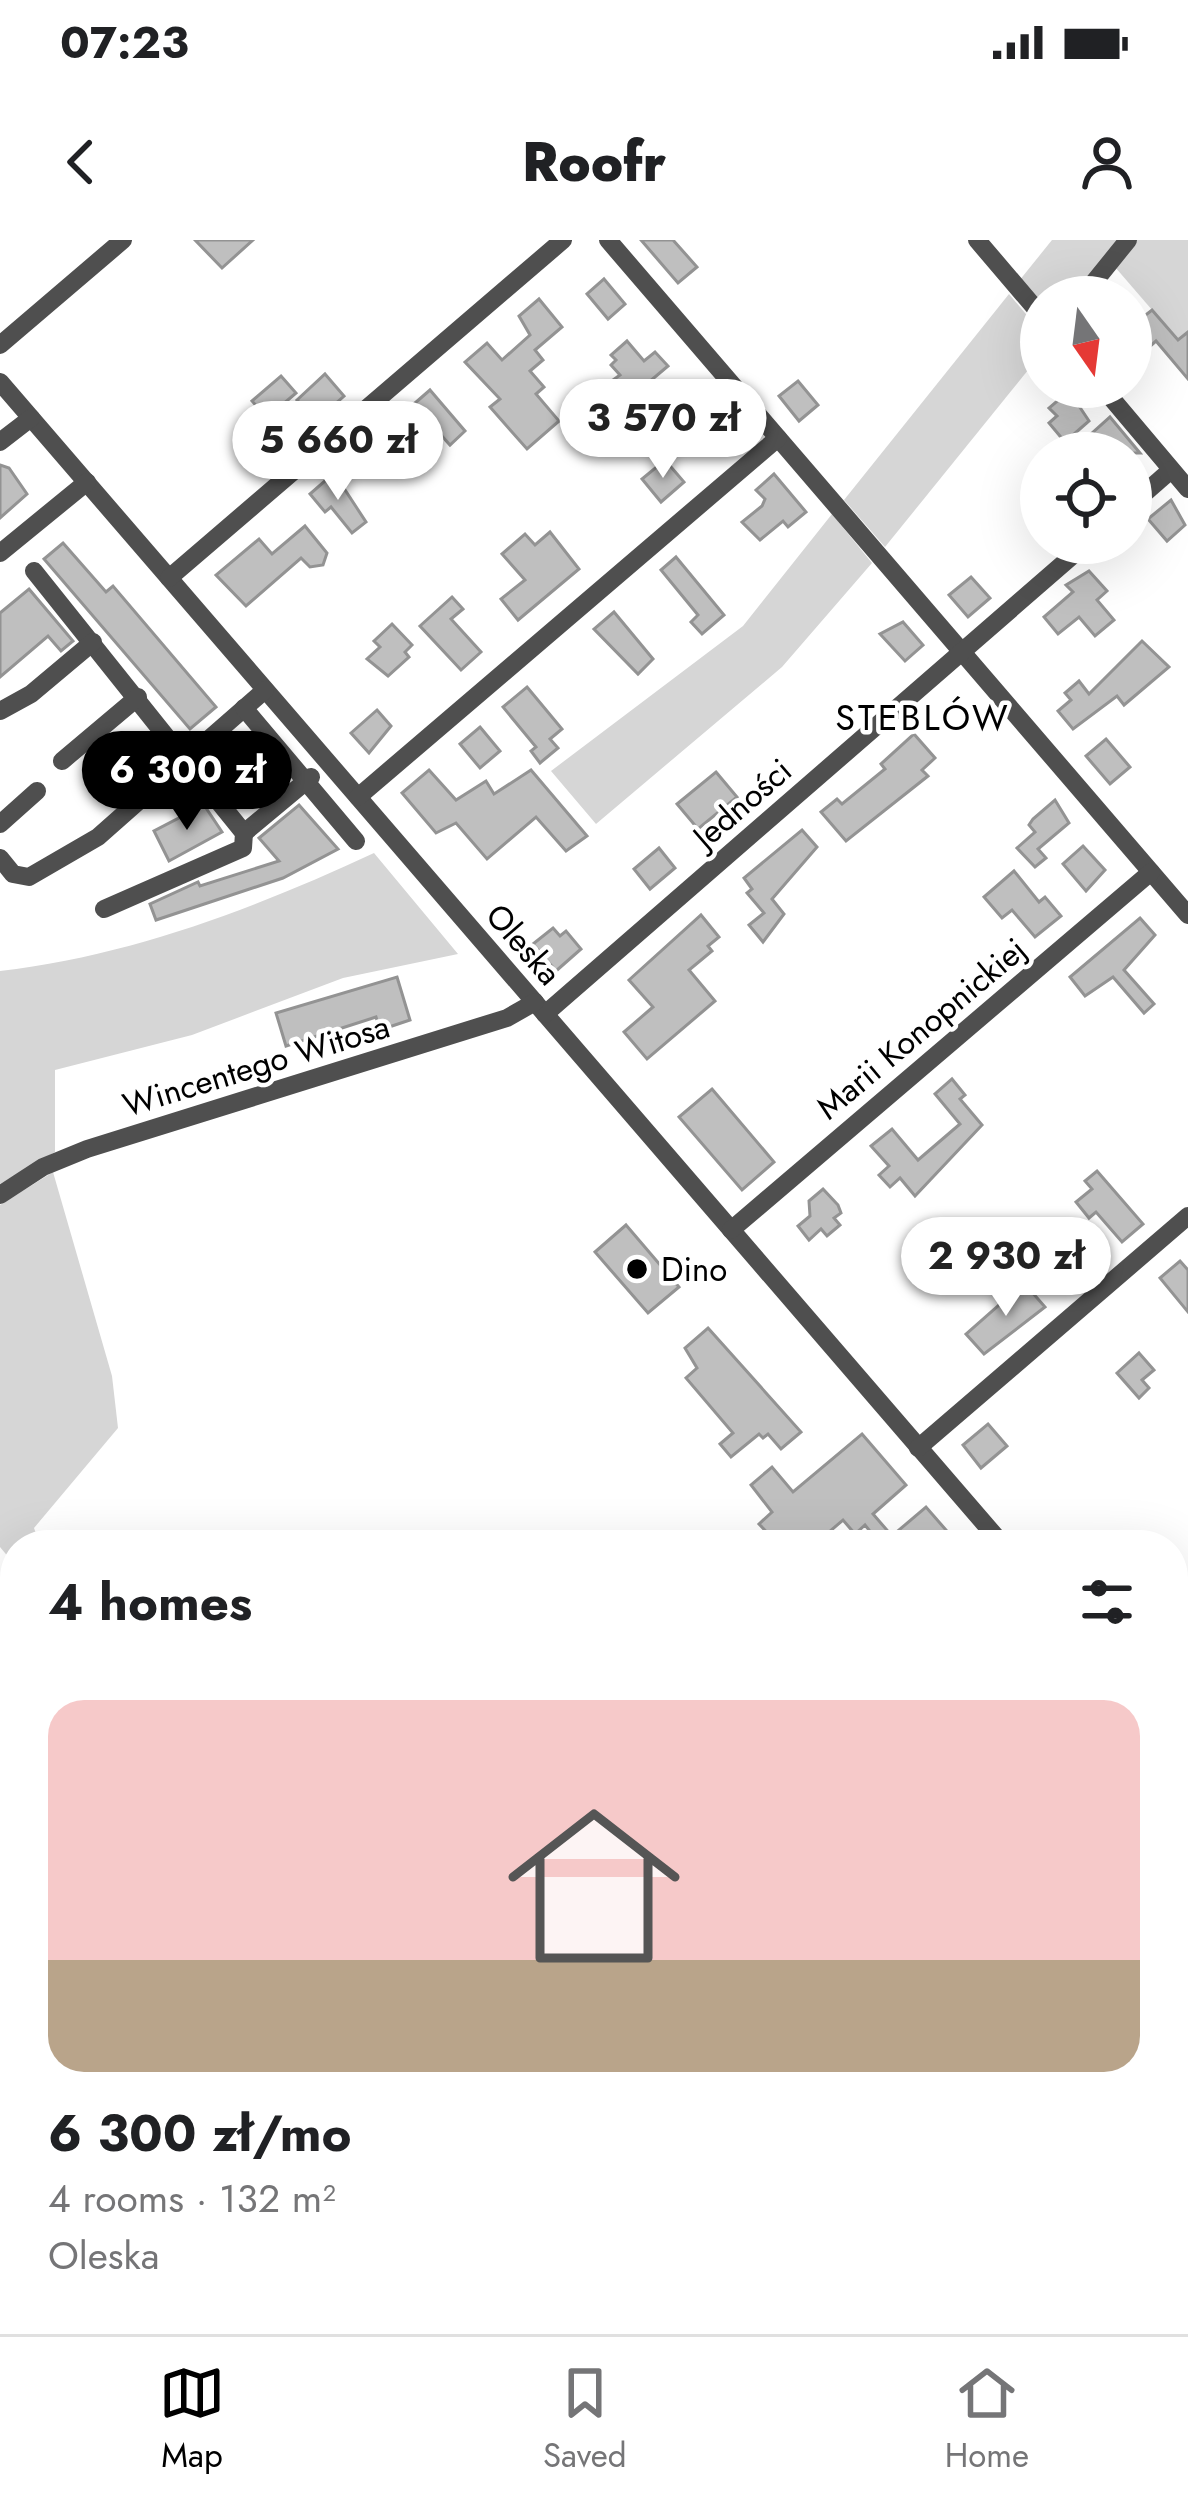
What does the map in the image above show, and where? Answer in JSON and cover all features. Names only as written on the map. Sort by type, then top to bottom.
[{"type":"street","points":[[0,345],[123,240]]},
{"type":"street","points":[[169,578],[563,240]]},
{"type":"street","points":[[608,240],[1188,915]]},
{"type":"street","points":[[977,240],[1020,290]]},
{"type":"street","points":[[1099,276],[1128,240]]},
{"type":"street","name":"Oleska","points":[[0,382],[990,1530]]},
{"type":"street","points":[[1119,408],[1188,489]]},
{"type":"street","points":[[0,442],[31,418]]},
{"type":"street","points":[[358,797],[778,438]]},
{"type":"street","points":[[1152,487],[1171,470]]},
{"type":"street","points":[[0,553],[87,482]]},
{"type":"street","name":"Jedności","points":[[540,1008],[1063,564]]},
{"type":"street","points":[[34,571],[244,833]]},
{"type":"street","points":[[0,711],[31,694],[93,642]]},
{"type":"street","points":[[0,858],[20,878],[29,877],[98,837],[265,690]]},
{"type":"street","points":[[62,761],[138,698]]},
{"type":"street","points":[[244,708],[356,841]]},
{"type":"street","points":[[104,909],[237,853],[244,833],[328,762]]},
{"type":"street","points":[[0,824],[37,791]]},
{"type":"street","name":"Marii Konopnickiej","points":[[730,1230],[1151,872]]},
{"type":"street","name":"Wincentego Witosa","points":[[0,1195],[43,1167],[87,1149],[540,1008]]},
{"type":"street","points":[[918,1448],[1188,1216]]},
{"type":"shaded area","points":[[1052,240],[1120,240],[1091,276],[1023,276]]},
{"type":"shaded area","points":[[1137,240],[1188,240],[1188,331],[1178,340],[1152,310],[1152,276],[1123,276],[1115,267]]},
{"type":"shaded area","points":[[1009,294],[1020,307],[1020,380],[885,547],[844,500]]},
{"type":"shaded area","points":[[832,514],[872,563],[782,667],[596,824],[551,771],[743,626]]},
{"type":"shaded area","points":[[374,853],[458,954],[343,978],[192,1035],[55,1070],[55,1152],[0,1184],[0,971],[97,954],[192,927]]},
{"type":"shaded area","points":[[53,1172],[112,1376],[118,1428],[35,1530],[0,1530],[0,1205]]},
{"type":"building","points":[[195,240],[253,240],[222,268]]},
{"type":"building","points":[[641,240],[673,240],[697,267],[678,283]]},
{"type":"building","points":[[604,279],[625,304],[608,319],[587,294]]},
{"type":"building","points":[[539,299],[562,327],[535,350],[543,360],[530,371],[544,387],[536,394],[559,421],[527,449],[490,407],[500,399],[465,362],[487,343],[502,360],[530,335],[519,316]]},
{"type":"building","points":[[1152,310],[1178,340],[1188,332],[1188,379],[1156,341],[1152,345]]},
{"type":"building","points":[[627,341],[644,361],[655,352],[668,366],[629,399],[613,380],[620,375],[611,365],[616,360],[611,355]]},
{"type":"building","points":[[325,374],[344,396],[316,421],[297,400]]},
{"type":"building","points":[[281,376],[296,393],[267,418],[252,401]]},
{"type":"building","points":[[798,381],[818,405],[799,421],[779,396]]},
{"type":"building","points":[[430,390],[465,431],[450,445],[432,425],[426,431],[407,410]]},
{"type":"building","points":[[706,395],[736,430],[713,449],[694,428],[678,442],[666,430]]},
{"type":"building","points":[[1049,408],[1080,408],[1089,421],[1076,432],[1057,432],[1049,423],[1057,416]]},
{"type":"building","points":[[1110,417],[1122,432],[1093,432]]},
{"type":"building","points":[[665,460],[684,482],[661,502],[642,479]]},
{"type":"building","points":[[0,465],[9,468],[27,494],[0,518]]},
{"type":"building","points":[[334,473],[366,522],[352,533],[331,507],[325,512],[310,494]]},
{"type":"building","points":[[774,474],[806,512],[788,527],[783,521],[760,540],[742,522],[762,506],[765,499],[756,490]]},
{"type":"building","points":[[1171,500],[1185,525],[1167,541],[1152,524],[1152,516]]},
{"type":"building","points":[[305,526],[327,553],[323,565],[310,567],[301,558],[246,606],[216,575],[259,539],[272,554]]},
{"type":"building","points":[[550,532],[579,569],[518,620],[501,599],[525,580],[502,554],[525,534],[535,545]]},
{"type":"building","points":[[63,543],[106,592],[113,586],[216,707],[190,729],[44,559]]},
{"type":"building","points":[[676,557],[724,615],[702,634],[691,622],[698,615],[661,570]]},
{"type":"building","points":[[1089,571],[1107,591],[1097,600],[1114,620],[1095,636],[1079,617],[1058,634],[1044,617],[1073,592],[1066,585]]},
{"type":"building","points":[[971,577],[990,598],[968,617],[949,595]]},
{"type":"building","points":[[29,589],[73,641],[61,651],[48,636],[0,677],[0,613]]},
{"type":"building","points":[[452,597],[463,609],[451,619],[481,652],[461,670],[420,626]]},
{"type":"building","points":[[614,612],[653,659],[638,674],[594,629]]},
{"type":"building","points":[[903,622],[923,645],[905,661],[880,634]]},
{"type":"building","points":[[392,624],[412,645],[405,652],[409,657],[388,676],[367,659],[380,647],[374,641]]},
{"type":"building","points":[[1142,641],[1169,667],[1124,705],[1117,696],[1073,729],[1058,711],[1071,700],[1065,693],[1079,681],[1089,694]]},
{"type":"building","points":[[527,687],[562,729],[550,739],[558,748],[540,763],[531,751],[536,747],[503,707]]},
{"type":"building","points":[[377,710],[391,726],[369,753],[351,733]]},
{"type":"building","points":[[480,727],[500,751],[480,768],[460,744]]},
{"type":"building","points":[[914,734],[935,758],[922,770],[928,776],[846,841],[821,812],[837,799],[842,804],[885,769],[881,764]]},
{"type":"building","points":[[1106,739],[1130,767],[1110,784],[1086,756]]},
{"type":"building","points":[[429,770],[456,800],[486,781],[494,794],[531,770],[587,836],[566,851],[536,817],[487,859],[456,823],[436,833],[402,793]]},
{"type":"building","points":[[716,772],[737,797],[698,829],[677,804]]},
{"type":"building","points":[[1055,800],[1069,823],[1038,849],[1046,858],[1035,867],[1017,848],[1035,832],[1029,825],[1033,819]]},
{"type":"building","points":[[204,805],[222,832],[169,861],[154,831]]},
{"type":"building","points":[[299,805],[338,849],[283,878],[156,920],[150,904],[198,882],[200,886],[279,861],[259,838]]},
{"type":"building","points":[[802,830],[817,847],[772,899],[784,914],[763,942],[749,925],[764,913],[747,893],[752,889],[744,878]]},
{"type":"building","points":[[1083,846],[1105,870],[1086,891],[1063,864]]},
{"type":"building","points":[[659,848],[675,868],[650,889],[634,869]]},
{"type":"building","points":[[1014,871],[1039,902],[1045,897],[1061,916],[1035,937],[1012,910],[1002,918],[984,897]]},
{"type":"building","points":[[701,915],[719,937],[708,946],[712,951],[689,970],[715,1001],[647,1059],[624,1032],[653,1007],[629,980]]},
{"type":"building","points":[[1140,918],[1155,935],[1124,970],[1154,1004],[1144,1013],[1113,977],[1085,996],[1070,977]]},
{"type":"building","points":[[553,928],[560,936],[566,931],[581,949],[556,971],[533,944]]},
{"type":"building","points":[[397,977],[410,1020],[380,1030],[376,1017],[286,1046],[276,1013]]},
{"type":"building","points":[[952,1079],[965,1095],[960,1099],[982,1125],[915,1196],[900,1178],[890,1187],[879,1175],[889,1166],[871,1146],[892,1129],[918,1160],[960,1124],[935,1094]]},
{"type":"building","points":[[712,1089],[774,1162],[742,1190],[679,1117]]},
{"type":"building","points":[[1097,1171],[1143,1224],[1122,1242],[1096,1212],[1089,1218],[1076,1202],[1092,1189],[1085,1181]]},
{"type":"building","points":[[823,1189],[838,1205],[841,1213],[834,1218],[840,1225],[827,1236],[821,1229],[809,1240],[798,1226],[810,1216],[809,1201]]},
{"type":"building","name":"Dino","points":[[626,1225],[679,1287],[648,1313],[595,1252]]},
{"type":"building","points":[[1076,1233],[1098,1259],[1072,1282],[1050,1255]]},
{"type":"building","points":[[1180,1261],[1188,1270],[1188,1312],[1160,1278]]},
{"type":"building","points":[[1024,1283],[1045,1307],[984,1354],[966,1334]]},
{"type":"building","points":[[708,1328],[801,1432],[781,1449],[768,1434],[763,1438],[759,1434],[731,1457],[720,1444],[733,1433],[686,1378],[697,1368],[685,1348]]},
{"type":"building","points":[[1139,1353],[1154,1370],[1142,1380],[1149,1388],[1139,1398],[1117,1373]]},
{"type":"building","points":[[988,1424],[1007,1446],[981,1468],[963,1445]]},
{"type":"building","points":[[862,1434],[906,1485],[873,1514],[887,1530],[869,1530],[865,1525],[852,1530],[843,1520],[831,1530],[765,1530],[759,1524],[772,1512],[751,1485],[772,1467],[793,1492]]},
{"type":"building","points":[[926,1507],[946,1530],[899,1530]]},
{"type":"place","name":"Dino","points":[[637,1269]]},
{"type":"district","name":"STEBLÓW","points":[[923,717]]}]
